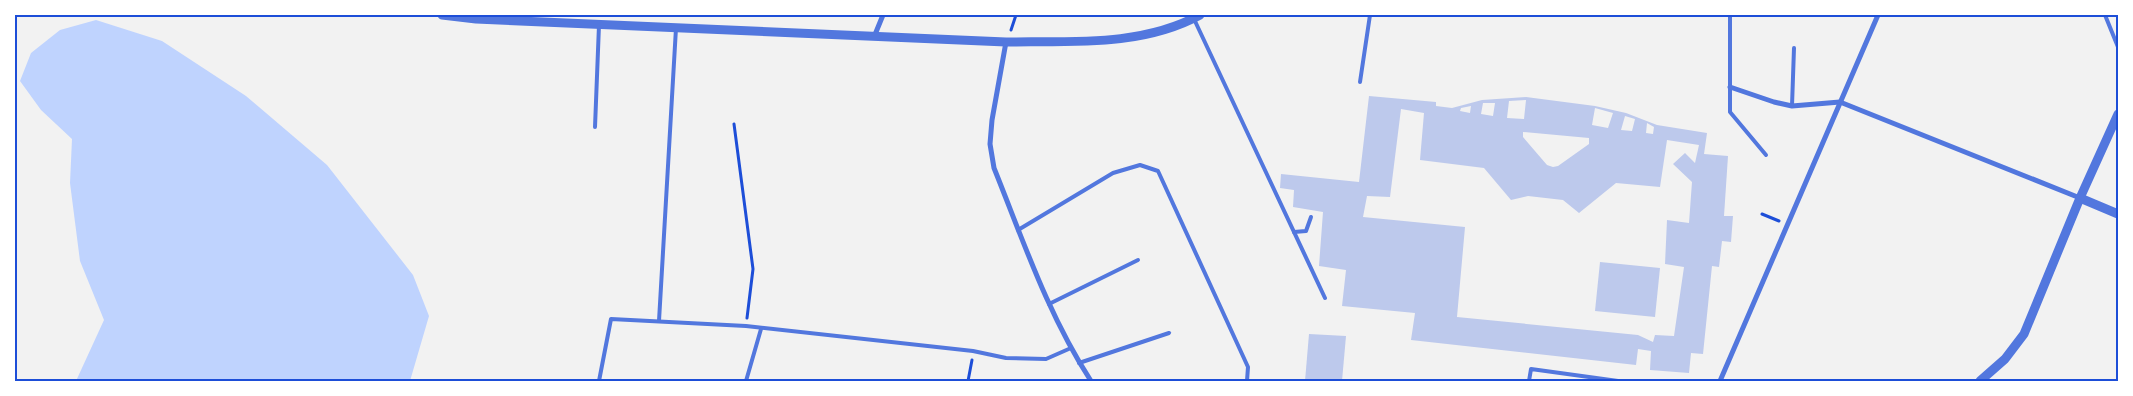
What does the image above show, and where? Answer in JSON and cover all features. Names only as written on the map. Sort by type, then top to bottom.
[{"type":"street","points":[[442,15],[599,25],[1006,42],[1089,41],[1144,36],[1197,17]]},
{"type":"street","points":[[874,37],[883,15]]},
{"type":"street","points":[[1720,381],[1878,15]]},
{"type":"street","points":[[1006,42],[992,120],[990,144],[994,168],[1049,304],[1079,363],[1091,381]]},
{"type":"street","points":[[1730,87],[1792,106],[1840,102],[2118,214]]},
{"type":"street","points":[[1980,381],[2005,359],[2024,334],[2080,198],[2118,114]]},
{"type":"lane","points":[[1360,82],[1370,15]]},
{"type":"lane","points":[[1730,15],[1730,112],[1766,156]]},
{"type":"lane","points":[[2105,15],[2118,47]]},
{"type":"lane","points":[[1197,17],[1325,298]]},
{"type":"lane","points":[[595,127],[599,25]]},
{"type":"lane","points":[[659,321],[676,28]]},
{"type":"lane","points":[[1792,106],[1794,48]]},
{"type":"lane","points":[[1018,230],[1113,173],[1140,166],[1158,171],[1248,367],[1247,381]]},
{"type":"lane","points":[[1294,232],[1306,231],[1311,217]]},
{"type":"lane","points":[[1049,304],[1138,260]]},
{"type":"lane","points":[[599,381],[612,319],[746,326],[973,351],[1006,358],[1046,359],[1071,348]]},
{"type":"lane","points":[[746,381],[761,329]]},
{"type":"lane","points":[[1079,363],[1169,333]]},
{"type":"lane","points":[[1529,381],[1531,369],[1618,381]]},
{"type":"path","points":[[734,124],[753,269],[746,326]]},
{"type":"path","points":[[1762,214],[1788,225]]},
{"type":"path","points":[[968,381],[973,351]]},
{"type":"water","points":[[96,20],[162,41],[246,96],[327,165],[413,275],[429,316],[410,381],[76,381],[104,320],[80,261],[70,183],[72,139],[41,110],[20,81],[31,53],[60,30]]},
{"type":"building","points":[[1369,96],[1436,102],[1436,106],[1452,108],[1482,100],[1526,97],[1595,106],[1626,113],[1657,125],[1707,133],[1704,154],[1728,156],[1724,216],[1733,216],[1731,242],[1722,241],[1719,267],[1712,266],[1703,354],[1691,353],[1689,373],[1650,370],[1651,351],[1638,349],[1636,365],[1411,340],[1415,313],[1342,306],[1346,270],[1319,266],[1323,212],[1293,207],[1294,190],[1280,188],[1281,174],[1359,182]],"holes":[[[1526,100],[1524,119],[1507,118],[1509,101]],[[1483,103],[1495,103],[1493,116],[1481,114]],[[1471,106],[1470,113],[1460,111],[1461,108]],[[1595,108],[1613,113],[1608,128],[1592,125]],[[1401,109],[1424,113],[1420,160],[1484,168],[1511,200],[1528,196],[1563,200],[1579,213],[1616,183],[1660,187],[1667,140],[1699,145],[1695,163],[1685,153],[1673,164],[1692,182],[1689,223],[1667,220],[1665,264],[1684,267],[1674,336],[1655,335],[1653,342],[1638,335],[1457,317],[1465,227],[1363,217],[1367,196],[1390,197]],[[1625,116],[1635,119],[1632,131],[1621,130]],[[1647,123],[1654,127],[1653,134],[1646,133]],[[1523,132],[1589,138],[1589,144],[1558,166],[1547,165],[1523,137]]]},
{"type":"building","points":[[1600,262],[1660,268],[1655,317],[1595,311]]},
{"type":"building","points":[[1309,334],[1346,336],[1342,381],[1305,381]]}]
